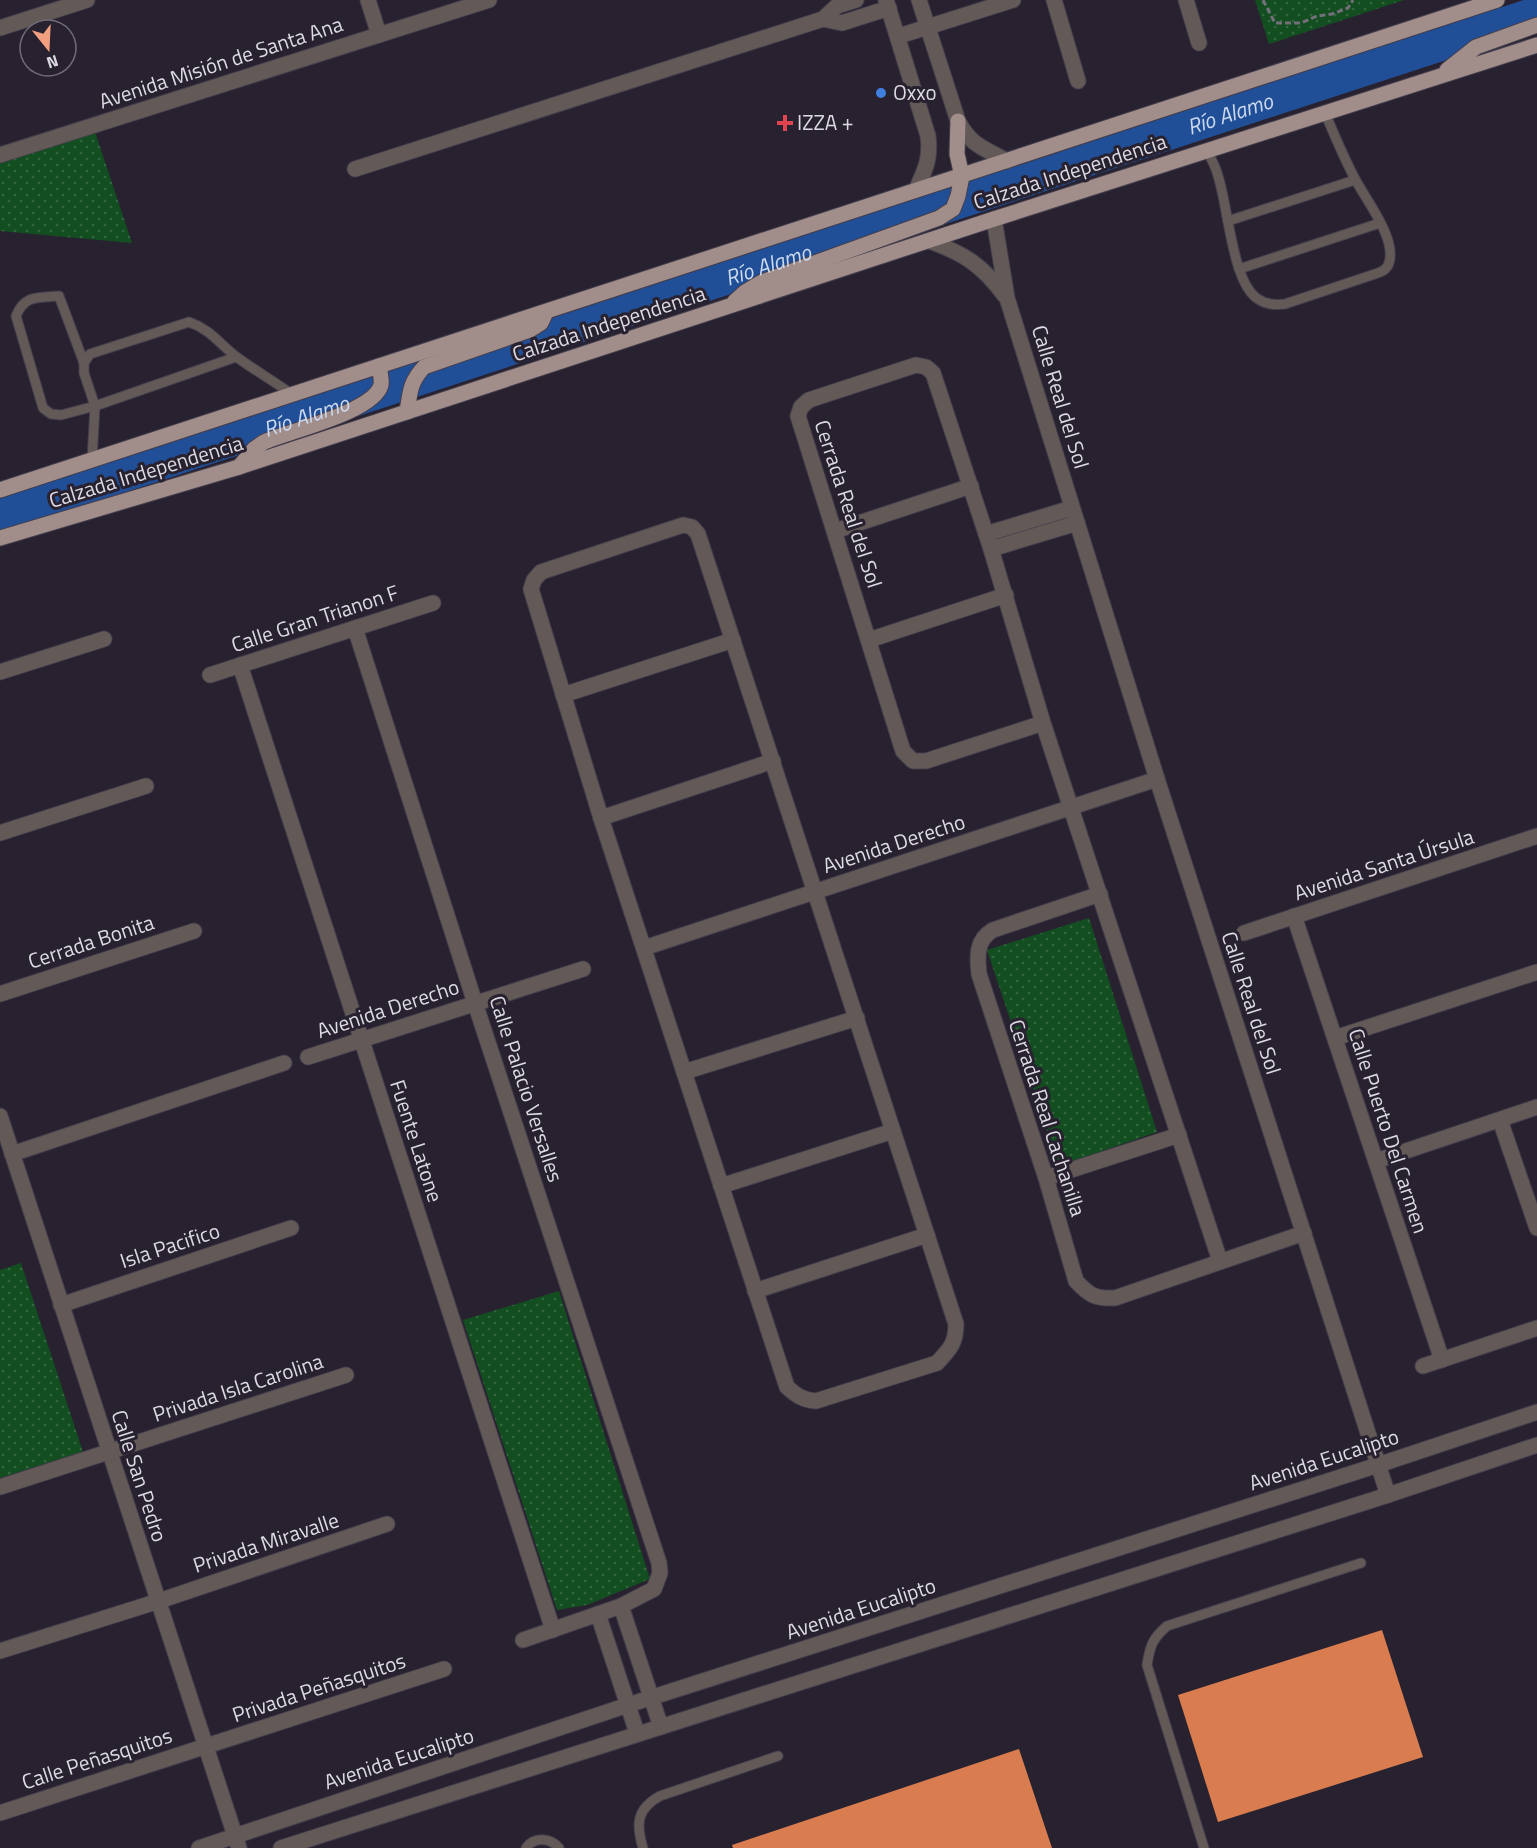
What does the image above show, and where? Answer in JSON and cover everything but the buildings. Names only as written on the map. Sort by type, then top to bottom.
[{"type":"main road","name":"Calzada Independencia","points":[[0,490],[1497,0]]},
{"type":"main road","points":[[1440,76],[1476,47],[1537,25]]},
{"type":"main road","name":"Calzada Independencia","points":[[0,538],[239,467],[994,219],[1537,45]]},
{"type":"main road","points":[[731,306],[745,292],[762,282],[939,218],[953,209],[962,176],[957,154],[958,121]]},
{"type":"main road","points":[[408,412],[410,388],[415,377],[424,367],[530,330],[541,323],[546,312]]},
{"type":"main road","points":[[239,467],[254,449],[264,442],[358,408],[373,398],[381,386],[380,366]]},
{"type":"street","points":[[0,28],[87,0]]},
{"type":"street","points":[[368,0],[379,35]]},
{"type":"street","name":"Avenida Misión de Santa Ana","points":[[0,155],[489,0]]},
{"type":"street","points":[[355,169],[823,19],[837,6],[856,0]]},
{"type":"street","points":[[919,0],[958,121],[966,135],[977,145],[1007,161]]},
{"type":"street","points":[[898,36],[1013,0]]},
{"type":"street","points":[[1054,0],[1078,81]]},
{"type":"street","points":[[1186,0],[1199,43]]},
{"type":"street","points":[[823,19],[842,23],[888,4],[928,136],[930,152],[916,190]]},
{"type":"street","name":"Calle Real del Sol","points":[[994,219],[1007,298],[1157,779],[1388,1495]]},
{"type":"street","name":"Calle Real del Sol","points":[[929,241],[953,249],[974,262],[1007,298]]},
{"type":"street","name":"Cerrada Real del Sol","points":[[1043,723],[926,761],[913,761],[903,751],[798,416],[801,406],[809,400],[916,365],[926,367],[933,373],[989,541],[1043,723],[1071,808]]},
{"type":"street","points":[[835,531],[971,486]]},
{"type":"street","points":[[989,541],[1072,508]]},
{"type":"street","points":[[989,541],[1077,524]]},
{"type":"street","points":[[683,525],[692,527],[698,534],[734,640],[956,1324],[956,1334],[951,1348],[937,1363],[816,1401],[799,1397],[787,1387],[563,695],[531,590],[534,580],[541,572],[683,525]]},
{"type":"street","points":[[869,639],[1006,596]]},
{"type":"street","name":"Calle Gran Trianon F","points":[[210,675],[433,603]]},
{"type":"street","name":"Calle Palacio Versalles","points":[[355,628],[475,1003],[659,1563],[660,1573],[654,1589],[621,1606]]},
{"type":"street","points":[[0,672],[104,639]]},
{"type":"street","points":[[563,695],[734,640]]},
{"type":"street","name":"Fuente Latone","points":[[240,665],[553,1630]]},
{"type":"street","points":[[601,818],[773,761]]},
{"type":"street","name":"Avenida Derecho","points":[[644,948],[1157,779]]},
{"type":"street","points":[[0,833],[146,786]]},
{"type":"street","points":[[1071,808],[1220,1261]]},
{"type":"street","name":"Avenida Santa Úrsula","points":[[1244,933],[1537,836]]},
{"type":"street","name":"Cerrada Real Cachanilla","points":[[1100,894],[993,930],[986,934],[980,943],[978,956],[978,974],[1046,1178],[1076,1281],[1087,1294],[1102,1298],[1115,1298],[1304,1233]]},
{"type":"street","name":"Calle Puerto Del Carmen","points":[[1294,916],[1442,1360]]},
{"type":"street","name":"Cerrada Bonita","points":[[0,993],[194,931]]},
{"type":"street","name":"Avenida Derecho","points":[[308,1057],[583,969]]},
{"type":"street","points":[[1335,1038],[1537,972]]},
{"type":"street","points":[[684,1072],[856,1018]]},
{"type":"street","points":[[12,1154],[284,1063]]},
{"type":"street","points":[[1376,1161],[1537,1107]]},
{"type":"street","name":"Calle San Pedro","points":[[0,1116],[237,1842]]},
{"type":"street","points":[[1500,1120],[1537,1228]]},
{"type":"street","points":[[721,1186],[893,1131]]},
{"type":"street","points":[[1046,1178],[1179,1136]]},
{"type":"street","name":"Isla Pacifico","points":[[61,1305],[291,1228]]},
{"type":"street","points":[[755,1291],[927,1235]]},
{"type":"street","points":[[1423,1366],[1537,1328]]},
{"type":"street","name":"Privada Isla Carolina","points":[[0,1487],[345,1375]]},
{"type":"street","name":"Avenida Eucalipto","points":[[199,1848],[237,1842],[627,1705],[1537,1412]]},
{"type":"street","points":[[281,1848],[1388,1495],[1537,1445]]},
{"type":"street","name":"Privada Miravalle","points":[[0,1651],[159,1601],[387,1524]]},
{"type":"street","points":[[523,1640],[621,1606],[661,1727]]},
{"type":"street","points":[[598,1614],[637,1733]]},
{"type":"street","name":"Privada Peñasquitos","points":[[207,1746],[444,1669]]},
{"type":"street","name":"Calle Peñasquitos","points":[[0,1813],[207,1746]]},
{"type":"lane","points":[[1207,150],[1218,175],[1239,269],[1245,286],[1257,299],[1272,305],[1285,304],[1385,270],[1390,263],[1390,247],[1380,223],[1355,180],[1325,113]]},
{"type":"lane","points":[[1228,221],[1355,180]]},
{"type":"lane","points":[[1239,269],[1380,223]]},
{"type":"lane","points":[[92,460],[95,406],[84,373],[84,363],[59,296],[30,299],[21,305],[16,316],[43,408],[51,414],[61,415],[95,406],[236,357]]},
{"type":"lane","points":[[84,363],[90,354],[189,322],[211,333],[236,357],[293,394]]},
{"type":"lane","points":[[1204,1848],[1147,1665],[1149,1648],[1155,1637],[1167,1626],[1361,1563]]},
{"type":"lane","points":[[643,1848],[638,1831],[641,1812],[649,1802],[660,1796],[778,1756]]},
{"type":"lane","points":[[526,1848],[529,1843],[542,1839],[554,1842],[559,1848]]},
{"type":"path","points":[[1263,0],[1275,23],[1301,23],[1317,16],[1332,14],[1348,8],[1353,0]]},
{"type":"green space","points":[[1255,0],[1404,0],[1269,44]]},
{"type":"green space","points":[[93,126],[132,243],[0,231],[0,156]]},
{"type":"green space","points":[[1089,918],[1157,1132],[1059,1166],[987,950]]},
{"type":"green space","points":[[21,1263],[83,1452],[0,1478],[0,1270]]},
{"type":"green space","points":[[559,1291],[650,1579],[587,1605],[557,1610],[463,1320]]},
{"type":"waterway","name":"Río Alamo","points":[[0,516],[1537,13]]},
{"type":"place","name":"Oxxo","points":[[881,93]]},
{"type":"place","name":"IZZA +","points":[[785,123]]}]
